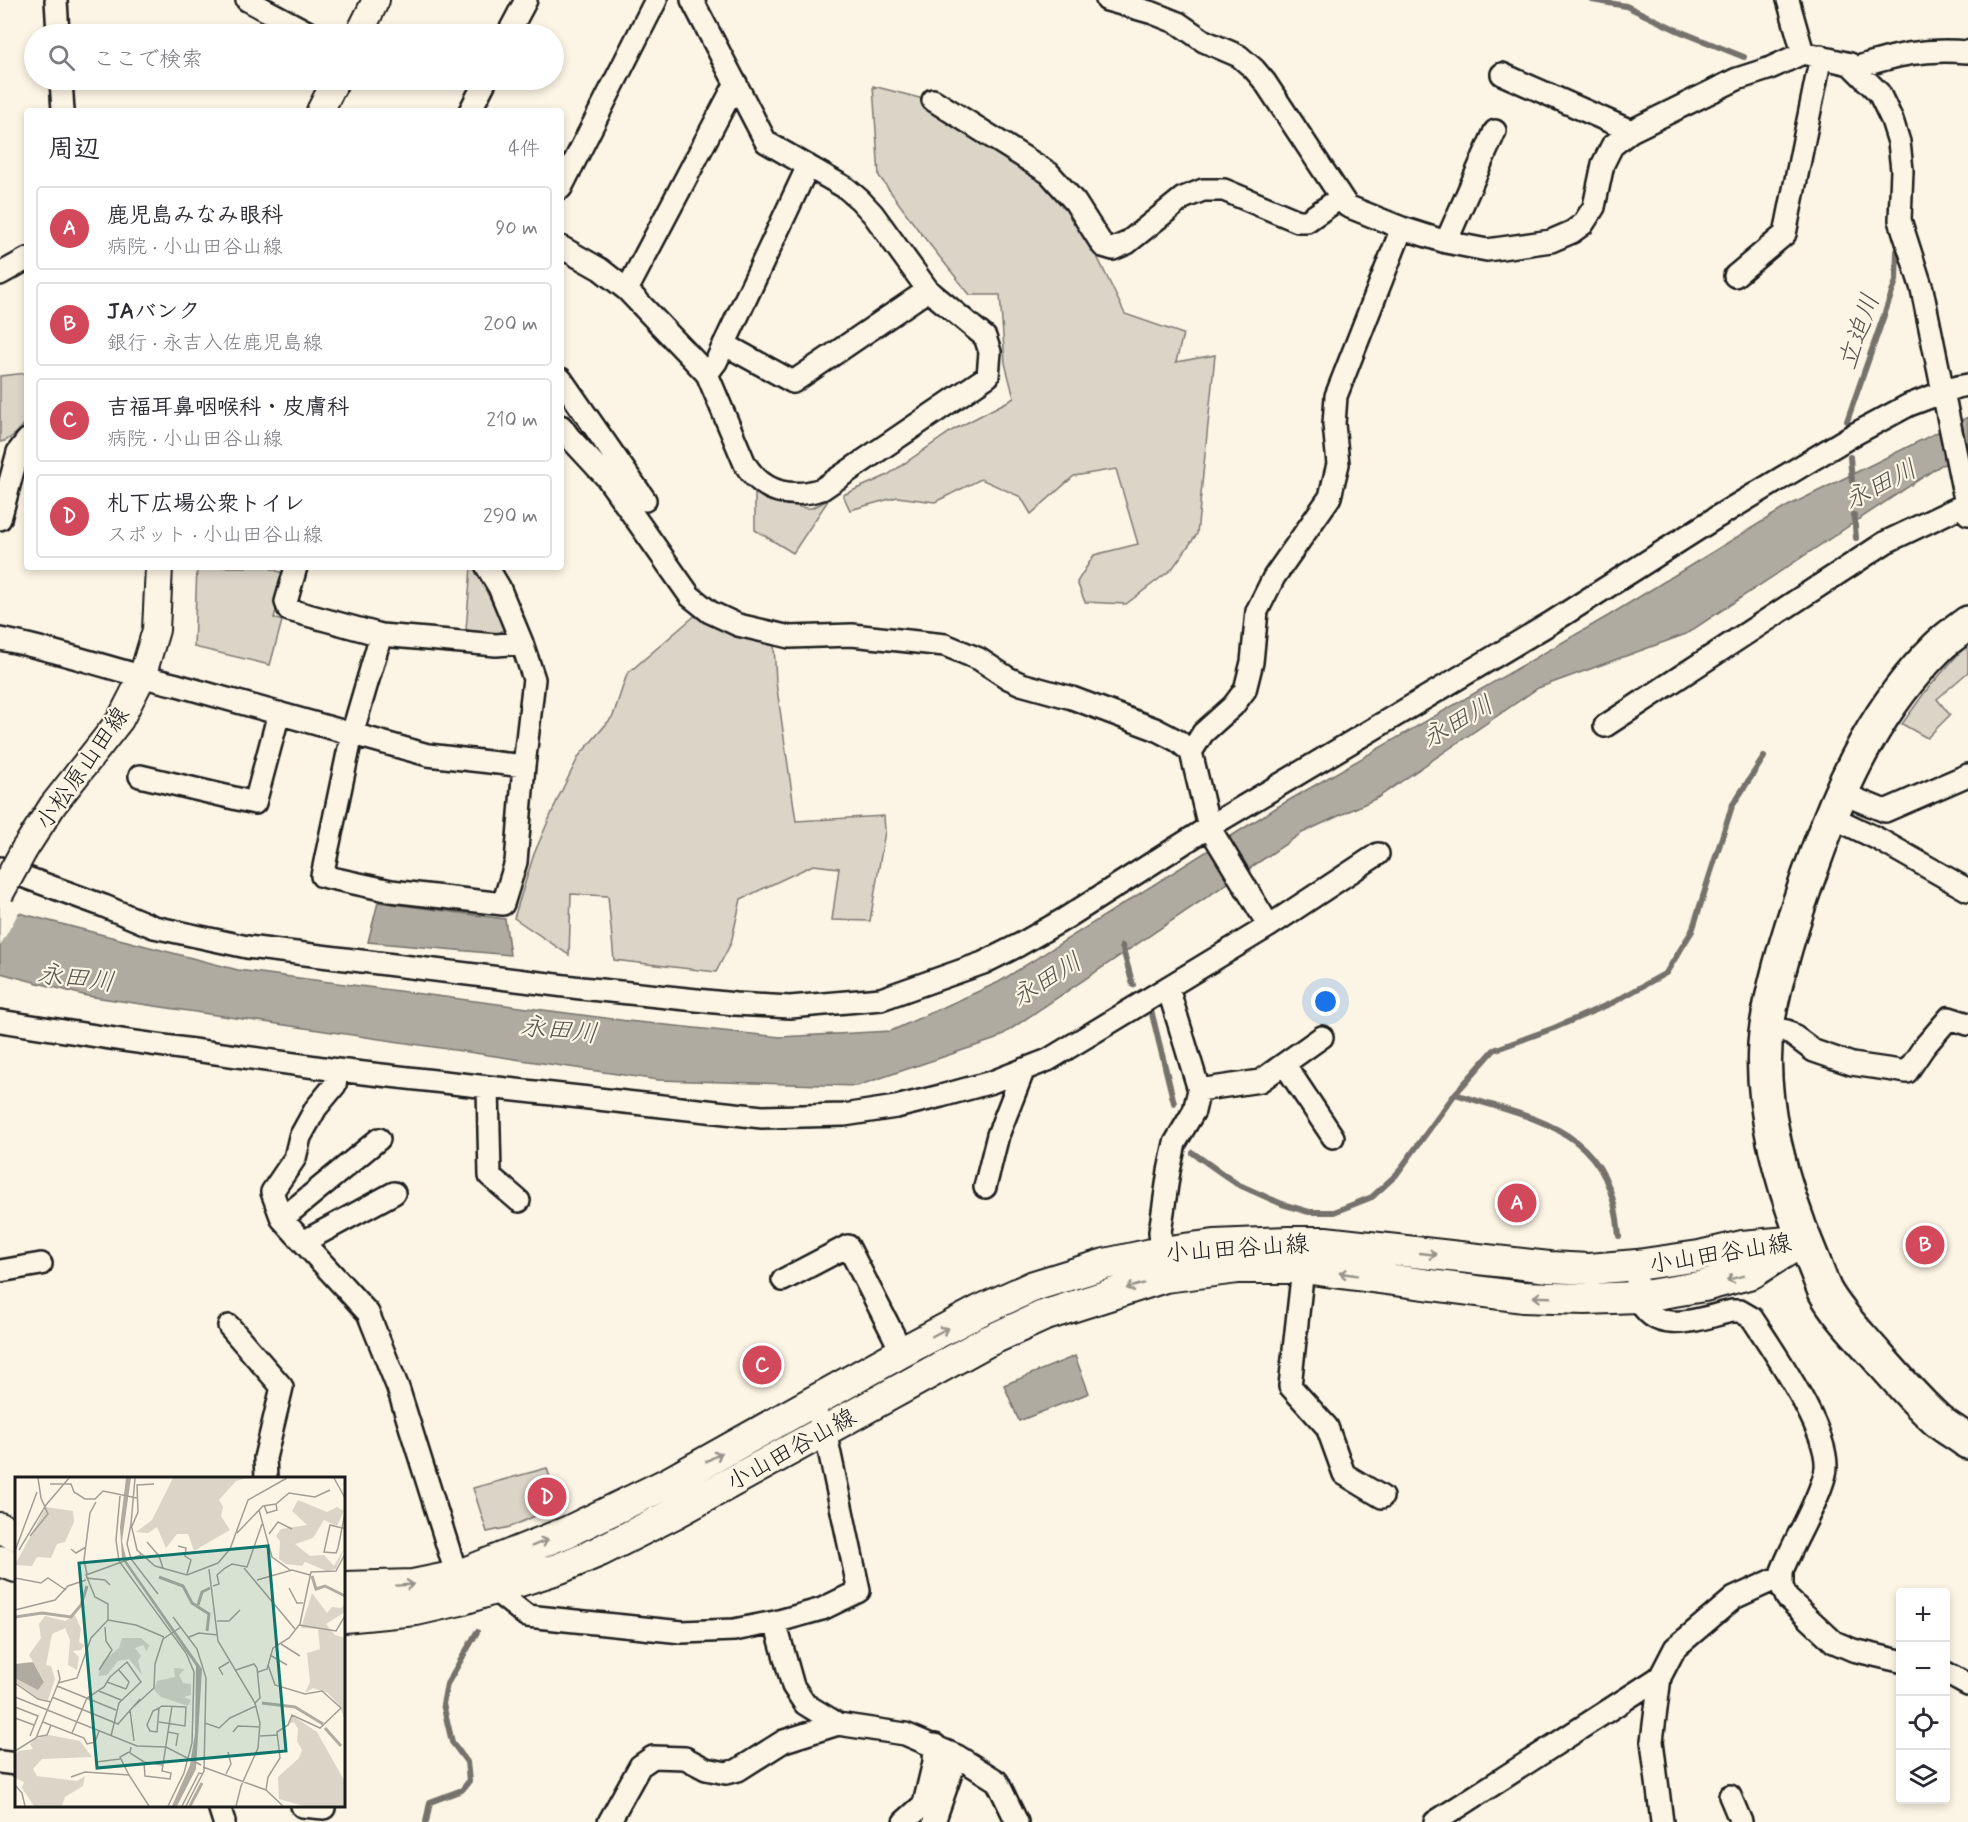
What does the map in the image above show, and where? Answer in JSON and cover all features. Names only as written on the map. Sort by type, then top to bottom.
[{"type":"main road","points":[[1968,623],[1939,645],[1908,680],[1874,726],[1835,804],[1800,899],[1783,959],[1767,1027],[1765,1071],[1769,1114],[1788,1197],[1826,1292],[1853,1329],[1938,1420],[1968,1442]]},
{"type":"main road","name":"小山田谷山線","points":[[345,1587],[413,1585],[457,1576],[489,1577],[560,1568],[600,1551],[677,1512],[986,1342],[1163,1264],[1214,1245],[1325,1242],[1549,1267],[1589,1269],[1699,1256],[1742,1246],[1804,1240]]},
{"type":"main road","name":"小山田谷山線","points":[[345,1617],[416,1610],[460,1600],[489,1577],[567,1532],[626,1504],[979,1311],[1034,1286],[1105,1264],[1303,1268],[1522,1297],[1586,1299],[1638,1297],[1704,1286],[1752,1273],[1804,1240]]},
{"type":"main road","points":[[0,1528],[15,1535]]},
{"type":"main road","points":[[0,1561],[15,1567]]},
{"type":"street","points":[[56,0],[57,24]]},
{"type":"street","points":[[247,0],[292,24]]},
{"type":"street","points":[[364,24],[376,0]]},
{"type":"street","points":[[513,24],[526,0]]},
{"type":"street","points":[[564,182],[656,0]]},
{"type":"street","points":[[564,249],[600,269],[627,290],[707,374],[745,464],[753,476],[779,491],[795,495],[822,489],[988,376],[990,352],[985,337],[928,290],[873,214],[860,200],[846,188],[766,142],[692,0]]},
{"type":"street","points":[[1107,0],[1179,23],[1204,41],[1239,56],[1265,82],[1347,206],[1402,228],[1446,242],[1487,250],[1551,241],[1572,232],[1583,224],[1594,207],[1603,164],[1612,146],[1631,131],[1737,78],[1812,55],[1850,64],[1879,93],[1892,120],[1899,142],[1902,170],[1900,220],[1922,289],[1967,507],[1886,542],[1605,726]]},
{"type":"street","points":[[1736,276],[1785,234],[1812,55],[1788,0]]},
{"type":"street","points":[[1855,68],[1909,52],[1968,52]]},
{"type":"street","points":[[1502,74],[1631,131]]},
{"type":"street","points":[[627,290],[735,83]]},
{"type":"street","points":[[62,90],[63,108]]},
{"type":"street","points":[[322,108],[331,90]]},
{"type":"street","points":[[472,108],[481,90]]},
{"type":"street","points":[[933,100],[1049,173],[1075,202],[1103,246],[1113,249],[1127,243],[1183,198],[1203,190],[1224,190],[1298,221],[1307,221],[1340,198]]},
{"type":"street","points":[[1446,242],[1495,131]]},
{"type":"street","points":[[707,374],[724,344],[808,166]]},
{"type":"street","points":[[1191,752],[1203,733],[1233,706],[1245,690],[1252,662],[1257,611],[1274,577],[1330,497],[1338,464],[1334,424],[1336,396],[1402,228]]},
{"type":"street","points":[[0,274],[24,261]]},
{"type":"street","points":[[724,344],[793,382],[928,290]]},
{"type":"street","points":[[564,383],[645,500]]},
{"type":"street","points":[[0,868],[154,927],[247,947],[581,988],[735,1004],[790,1006],[881,999],[983,963],[1066,918],[1209,827],[1549,624],[1853,435],[1909,405],[1968,385]]},
{"type":"street","points":[[564,431],[608,478],[690,596],[710,612],[738,625],[790,637],[852,635],[945,645],[980,658],[1008,678],[1021,684],[1056,692],[1155,729],[1178,741],[1191,752],[1209,827],[1269,926]]},
{"type":"street","points":[[0,519],[15,448]]},
{"type":"street","name":"小松原山田線","points":[[0,894],[24,850],[53,805],[120,720],[142,677],[156,630],[159,570]]},
{"type":"street","points":[[295,570],[286,602],[289,610],[381,635],[496,645],[522,643]]},
{"type":"street","points":[[381,635],[352,734],[322,876],[391,891],[503,904],[516,861],[534,679],[499,587],[489,570]]},
{"type":"street","points":[[0,639],[177,685],[428,755],[524,766]]},
{"type":"street","points":[[140,776],[255,802],[279,713]]},
{"type":"street","points":[[1835,804],[1885,811],[1968,775]]},
{"type":"street","points":[[1835,804],[1878,839],[1968,890]]},
{"type":"street","points":[[0,1022],[337,1070],[488,1087],[762,1117],[844,1115],[896,1107],[992,1082],[1048,1060],[1269,926],[1378,854]]},
{"type":"street","points":[[1163,1264],[1160,1232],[1175,1143],[1194,1111],[1199,1090],[1168,988]]},
{"type":"street","points":[[1767,1027],[1787,1031],[1814,1051],[1852,1064],[1907,1072],[1924,1047],[1949,1018],[1968,1024]]},
{"type":"street","points":[[1199,1090],[1260,1081],[1322,1037]]},
{"type":"street","points":[[1285,1065],[1334,1137]]},
{"type":"street","points":[[985,1187],[998,1135],[1024,1069]]},
{"type":"street","points":[[337,1070],[335,1085],[316,1108],[300,1137],[294,1158],[272,1192],[282,1219],[368,1313],[398,1388],[457,1576]]},
{"type":"street","points":[[488,1087],[490,1176],[519,1201]]},
{"type":"street","points":[[282,1219],[379,1139]]},
{"type":"street","points":[[303,1242],[394,1193]]},
{"type":"street","points":[[783,1280],[848,1246],[902,1352]]},
{"type":"street","points":[[0,1271],[40,1264]]},
{"type":"street","points":[[1636,1265],[1638,1297],[1650,1317],[1662,1322],[1677,1323],[1740,1311],[1752,1318],[1800,1392],[1827,1461],[1826,1472],[1786,1562],[1782,1587],[1787,1598],[1834,1641],[1853,1650],[1896,1660]]},
{"type":"street","points":[[1303,1268],[1290,1386],[1327,1427],[1344,1474],[1382,1497]]},
{"type":"street","points":[[228,1326],[282,1387],[266,1458],[266,1477]]},
{"type":"street","points":[[489,1577],[526,1616],[682,1632],[735,1630],[775,1622],[822,1609],[859,1591],[825,1431],[812,1402]]},
{"type":"street","points":[[1662,1822],[1652,1741],[1660,1677],[1675,1648],[1734,1598],[1782,1576]]},
{"type":"street","points":[[775,1622],[793,1686],[805,1704],[838,1724],[905,1734],[957,1756],[997,1781],[1017,1822]]},
{"type":"street","points":[[1950,1675],[1968,1685]]},
{"type":"street","points":[[1435,1822],[1660,1677]]},
{"type":"street","points":[[609,1822],[640,1766],[653,1757],[685,1758],[706,1769],[726,1773],[738,1770],[784,1741],[838,1724]]},
{"type":"street","points":[[904,1822],[924,1804],[935,1745]]},
{"type":"street","points":[[934,1822],[957,1756]]},
{"type":"street","points":[[0,1762],[15,1764]]},
{"type":"street","points":[[1730,1797],[1741,1822]]},
{"type":"street","points":[[219,1807],[224,1822]]},
{"type":"street","points":[[313,1807],[324,1808]]},
{"type":"shaded area","points":[[873,86],[939,103],[1062,184],[1125,314],[1183,334],[1176,362],[1215,355],[1197,534],[1172,569],[1126,604],[1085,602],[1077,582],[1094,555],[1138,544],[1116,469],[1074,476],[1031,514],[1021,497],[981,479],[935,502],[897,497],[850,510],[843,495],[886,476],[953,430],[1014,398],[1005,363],[1000,295],[970,295],[879,176]]},
{"type":"shaded area","points":[[24,373],[24,424],[12,436],[0,442],[0,376]]},
{"type":"shaded area","points":[[755,488],[798,507],[811,508],[829,499],[793,553],[755,530]]},
{"type":"shaded area","points":[[197,570],[275,570],[285,574],[274,618],[282,621],[270,665],[194,647]]},
{"type":"shaded area","points":[[471,570],[476,570],[505,628],[498,634],[466,630]]},
{"type":"shaded area","points":[[698,613],[774,644],[776,682],[796,821],[884,816],[885,831],[870,921],[832,920],[839,868],[813,865],[741,899],[731,943],[716,972],[614,960],[608,896],[571,894],[569,955],[514,918],[534,854],[579,756],[613,716],[627,674]]},
{"type":"shaded area","points":[[1968,643],[1968,672],[1937,699],[1950,715],[1927,738],[1902,724],[1925,692]]},
{"type":"shaded area","points":[[547,1468],[558,1506],[510,1527],[487,1532],[473,1488]]},
{"type":"water","name":"永田川","points":[[1968,417],[1968,460],[1941,465],[1686,634],[1538,688],[1377,798],[1302,833],[996,1039],[857,1086],[658,1080],[87,996],[0,973],[0,908],[238,970],[628,1021],[780,1037],[891,1031],[999,982],[1279,806],[1608,616],[1786,507]]},
{"type":"water","points":[[378,902],[505,919],[510,955],[368,942]]},
{"type":"water","points":[[1075,1356],[1089,1393],[1019,1421],[1004,1385]]},
{"type":"pier","points":[[0,905],[20,910],[0,946]]},
{"type":"waterway","name":"立迫川","points":[[1592,0],[1626,6],[1679,31],[1744,57]]},
{"type":"waterway","name":"立迫川","points":[[1847,421],[1896,281],[1897,251]]},
{"type":"waterway","name":"立迫川","points":[[1850,457],[1852,481]]},
{"type":"waterway","name":"永田川","points":[[1854,515],[1856,538]]},
{"type":"waterway","points":[[1193,1153],[1237,1184],[1282,1204],[1309,1212],[1334,1212],[1372,1197],[1396,1175],[1455,1094],[1494,1050],[1554,1028],[1614,1002],[1666,973],[1692,931],[1732,806],[1764,757]]},
{"type":"waterway","points":[[1122,946],[1133,985]]},
{"type":"waterway","points":[[1152,1014],[1174,1103]]},
{"type":"waterway","points":[[1455,1094],[1543,1123],[1567,1135],[1587,1151],[1602,1172],[1613,1200],[1619,1236]]},
{"type":"waterway","points":[[426,1822],[430,1802],[462,1790],[469,1781],[467,1762],[452,1742],[443,1704],[447,1684],[477,1632]]},
{"type":"place","name":"鹿児島みなみ眼科","points":[[1517,1203]]},
{"type":"place","name":"JAバンク","points":[[1925,1245]]},
{"type":"place","name":"吉福耳鼻咽喉科・皮膚科","points":[[762,1365]]},
{"type":"place","name":"札下広場公衆トイレ","points":[[547,1497]]}]
